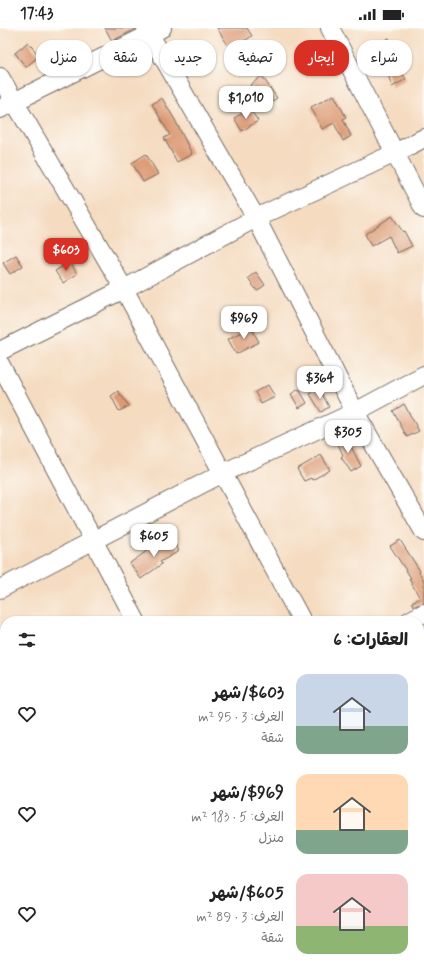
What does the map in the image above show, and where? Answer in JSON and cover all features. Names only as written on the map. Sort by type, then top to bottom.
[{"type":"street","points":[[330,28],[424,209]]},
{"type":"street","points":[[7,106],[153,30],[256,218],[355,412],[424,532]]},
{"type":"street","points":[[0,77],[7,106],[124,289],[299,616]]},
{"type":"street","points":[[0,351],[124,289],[256,218],[424,138]]},
{"type":"street","points":[[0,364],[133,616]]},
{"type":"street","points":[[0,589],[223,473],[355,412],[424,375]]},
{"type":"building","points":[[105,28],[136,28],[114,40],[111,40]]},
{"type":"building","points":[[217,28],[247,28],[252,36],[246,40],[225,40]]},
{"type":"building","points":[[28,42],[36,52],[36,59],[26,67],[15,53]]},
{"type":"building","points":[[262,76],[277,98],[264,107],[250,85]]},
{"type":"building","points":[[389,76],[404,76],[406,79],[392,87]]},
{"type":"building","points":[[334,95],[346,117],[343,119],[351,136],[343,141],[334,123],[322,129],[311,107]]},
{"type":"building","points":[[162,98],[192,154],[177,162],[164,138],[170,135],[152,104]]},
{"type":"building","points":[[250,109],[258,121],[242,131],[234,118]]},
{"type":"building","points":[[146,154],[158,174],[143,182],[132,163]]},
{"type":"building","points":[[392,216],[403,232],[404,231],[412,246],[397,253],[389,236],[371,246],[365,234]]},
{"type":"building","points":[[16,255],[23,266],[10,274],[3,263]]},
{"type":"building","points":[[70,262],[77,274],[63,283],[55,271]]},
{"type":"building","points":[[256,272],[265,285],[257,291],[248,278]]},
{"type":"building","points":[[251,327],[259,342],[236,354],[228,339]]},
{"type":"building","points":[[268,385],[275,397],[261,404],[255,392]]},
{"type":"building","points":[[319,388],[329,407],[321,412],[310,394]]},
{"type":"building","points":[[299,389],[307,403],[299,408],[291,394]]},
{"type":"building","points":[[118,391],[129,406],[119,411],[111,396]]},
{"type":"building","points":[[404,404],[419,431],[407,437],[393,411]]},
{"type":"building","points":[[345,435],[361,466],[351,472],[341,457],[343,455],[336,440]]},
{"type":"building","points":[[321,455],[330,470],[312,480],[311,478],[304,481],[297,469]]},
{"type":"building","points":[[171,538],[179,551],[160,562],[162,564],[141,579],[130,563],[151,548]]},
{"type":"building","points":[[400,540],[420,571],[419,572],[424,581],[424,603],[414,606],[412,602],[420,598],[409,579],[411,578],[390,546]]}]
